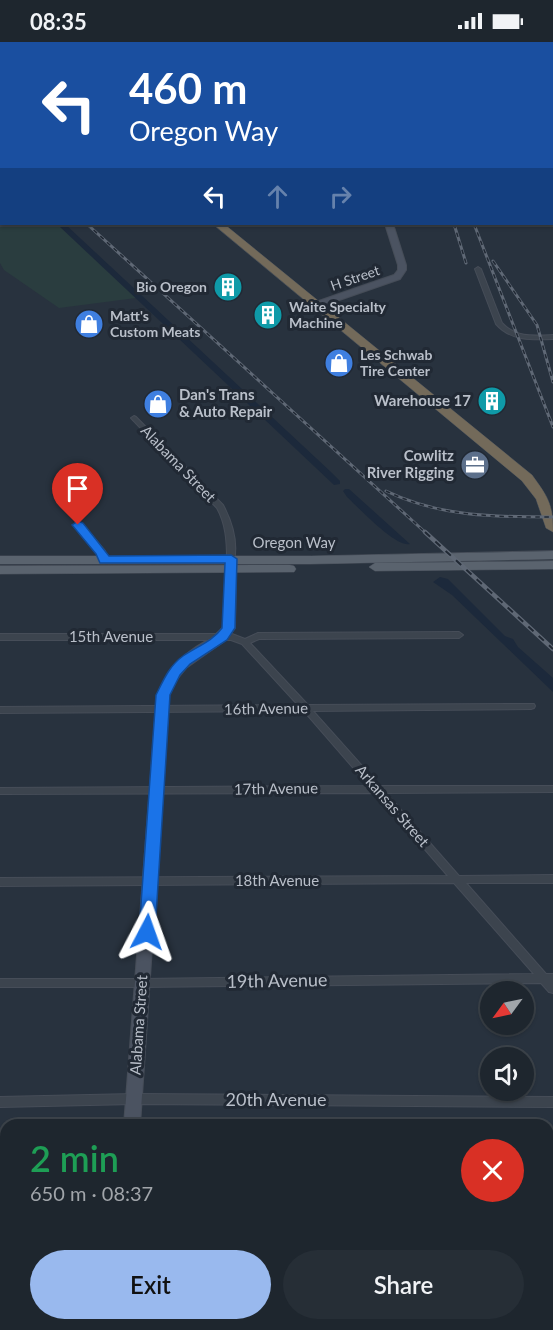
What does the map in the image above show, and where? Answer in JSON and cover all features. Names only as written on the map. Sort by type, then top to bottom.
[{"type":"highway","points":[[219,225],[527,478],[542,498],[553,528]]},
{"type":"main road","name":"Oregon Way","points":[[0,570],[553,555]]},
{"type":"main road","name":"Oregon Way","points":[[0,560],[104,560],[231,564],[553,565]]},
{"type":"street","name":"H Street","points":[[316,305],[392,280],[401,273],[402,265],[389,225]]},
{"type":"street","points":[[478,269],[503,329],[517,336],[553,337]]},
{"type":"street","name":"Alabama Street","points":[[132,1119],[163,695],[174,672],[192,656],[223,637],[229,628],[231,619],[230,531],[227,518],[220,507],[134,418]]},
{"type":"street","points":[[78,525],[102,553],[104,560]]},
{"type":"street","points":[[223,637],[232,637],[245,642],[258,636],[459,635]]},
{"type":"street","name":"15th Avenue","points":[[0,637],[223,637]]},
{"type":"street","name":"Arkansas Street","points":[[245,642],[548,978],[553,989]]},
{"type":"street","name":"16th Avenue","points":[[0,710],[531,706]]},
{"type":"street","name":"17th Avenue","points":[[0,791],[553,789]]},
{"type":"street","name":"18th Avenue","points":[[0,882],[553,879]]},
{"type":"street","name":"19th Avenue","points":[[0,983],[548,978]]},
{"type":"street","name":"20th Avenue","points":[[0,1102],[134,1099],[553,1102]]},
{"type":"shaded area","points":[[0,225],[58,225],[136,298],[59,308],[4,270],[0,263]]},
{"type":"water","points":[[58,225],[66,225],[331,472],[340,481],[340,484],[334,485]]},
{"type":"water","points":[[349,489],[410,544],[396,540],[377,526],[347,497],[343,491]]},
{"type":"water","points":[[440,577],[448,579],[505,636],[513,639],[518,647],[553,678],[553,692],[452,595],[433,582]]},
{"type":"railway","points":[[88,225],[427,534]]},
{"type":"railway","points":[[454,225],[466,263]]},
{"type":"railway","points":[[474,225],[553,427]]},
{"type":"railway","points":[[493,261],[537,325],[553,382]]},
{"type":"railway","points":[[386,491],[406,500],[447,511],[489,516],[553,517]]},
{"type":"railway","points":[[425,532],[553,649]]},
{"type":"place","name":"Bio Oregon","points":[[228,287]]},
{"type":"place","name":"Waite Specialty Machine","points":[[268,315]]},
{"type":"place","name":"Matt's Custom Meats","points":[[89,324]]},
{"type":"place","name":"Les Schwab Tire Center","points":[[339,363]]},
{"type":"place","name":"Warehouse 17","points":[[492,401]]},
{"type":"place","name":"Dan's Trans & Auto Repair","points":[[158,404]]},
{"type":"place","name":"Cowlitz River Rigging","points":[[475,465]]},
{"type":"route","points":[[78,525],[102,553],[104,560],[231,559],[229,628],[223,637],[199,651],[174,672],[163,695],[147,932]]}]
